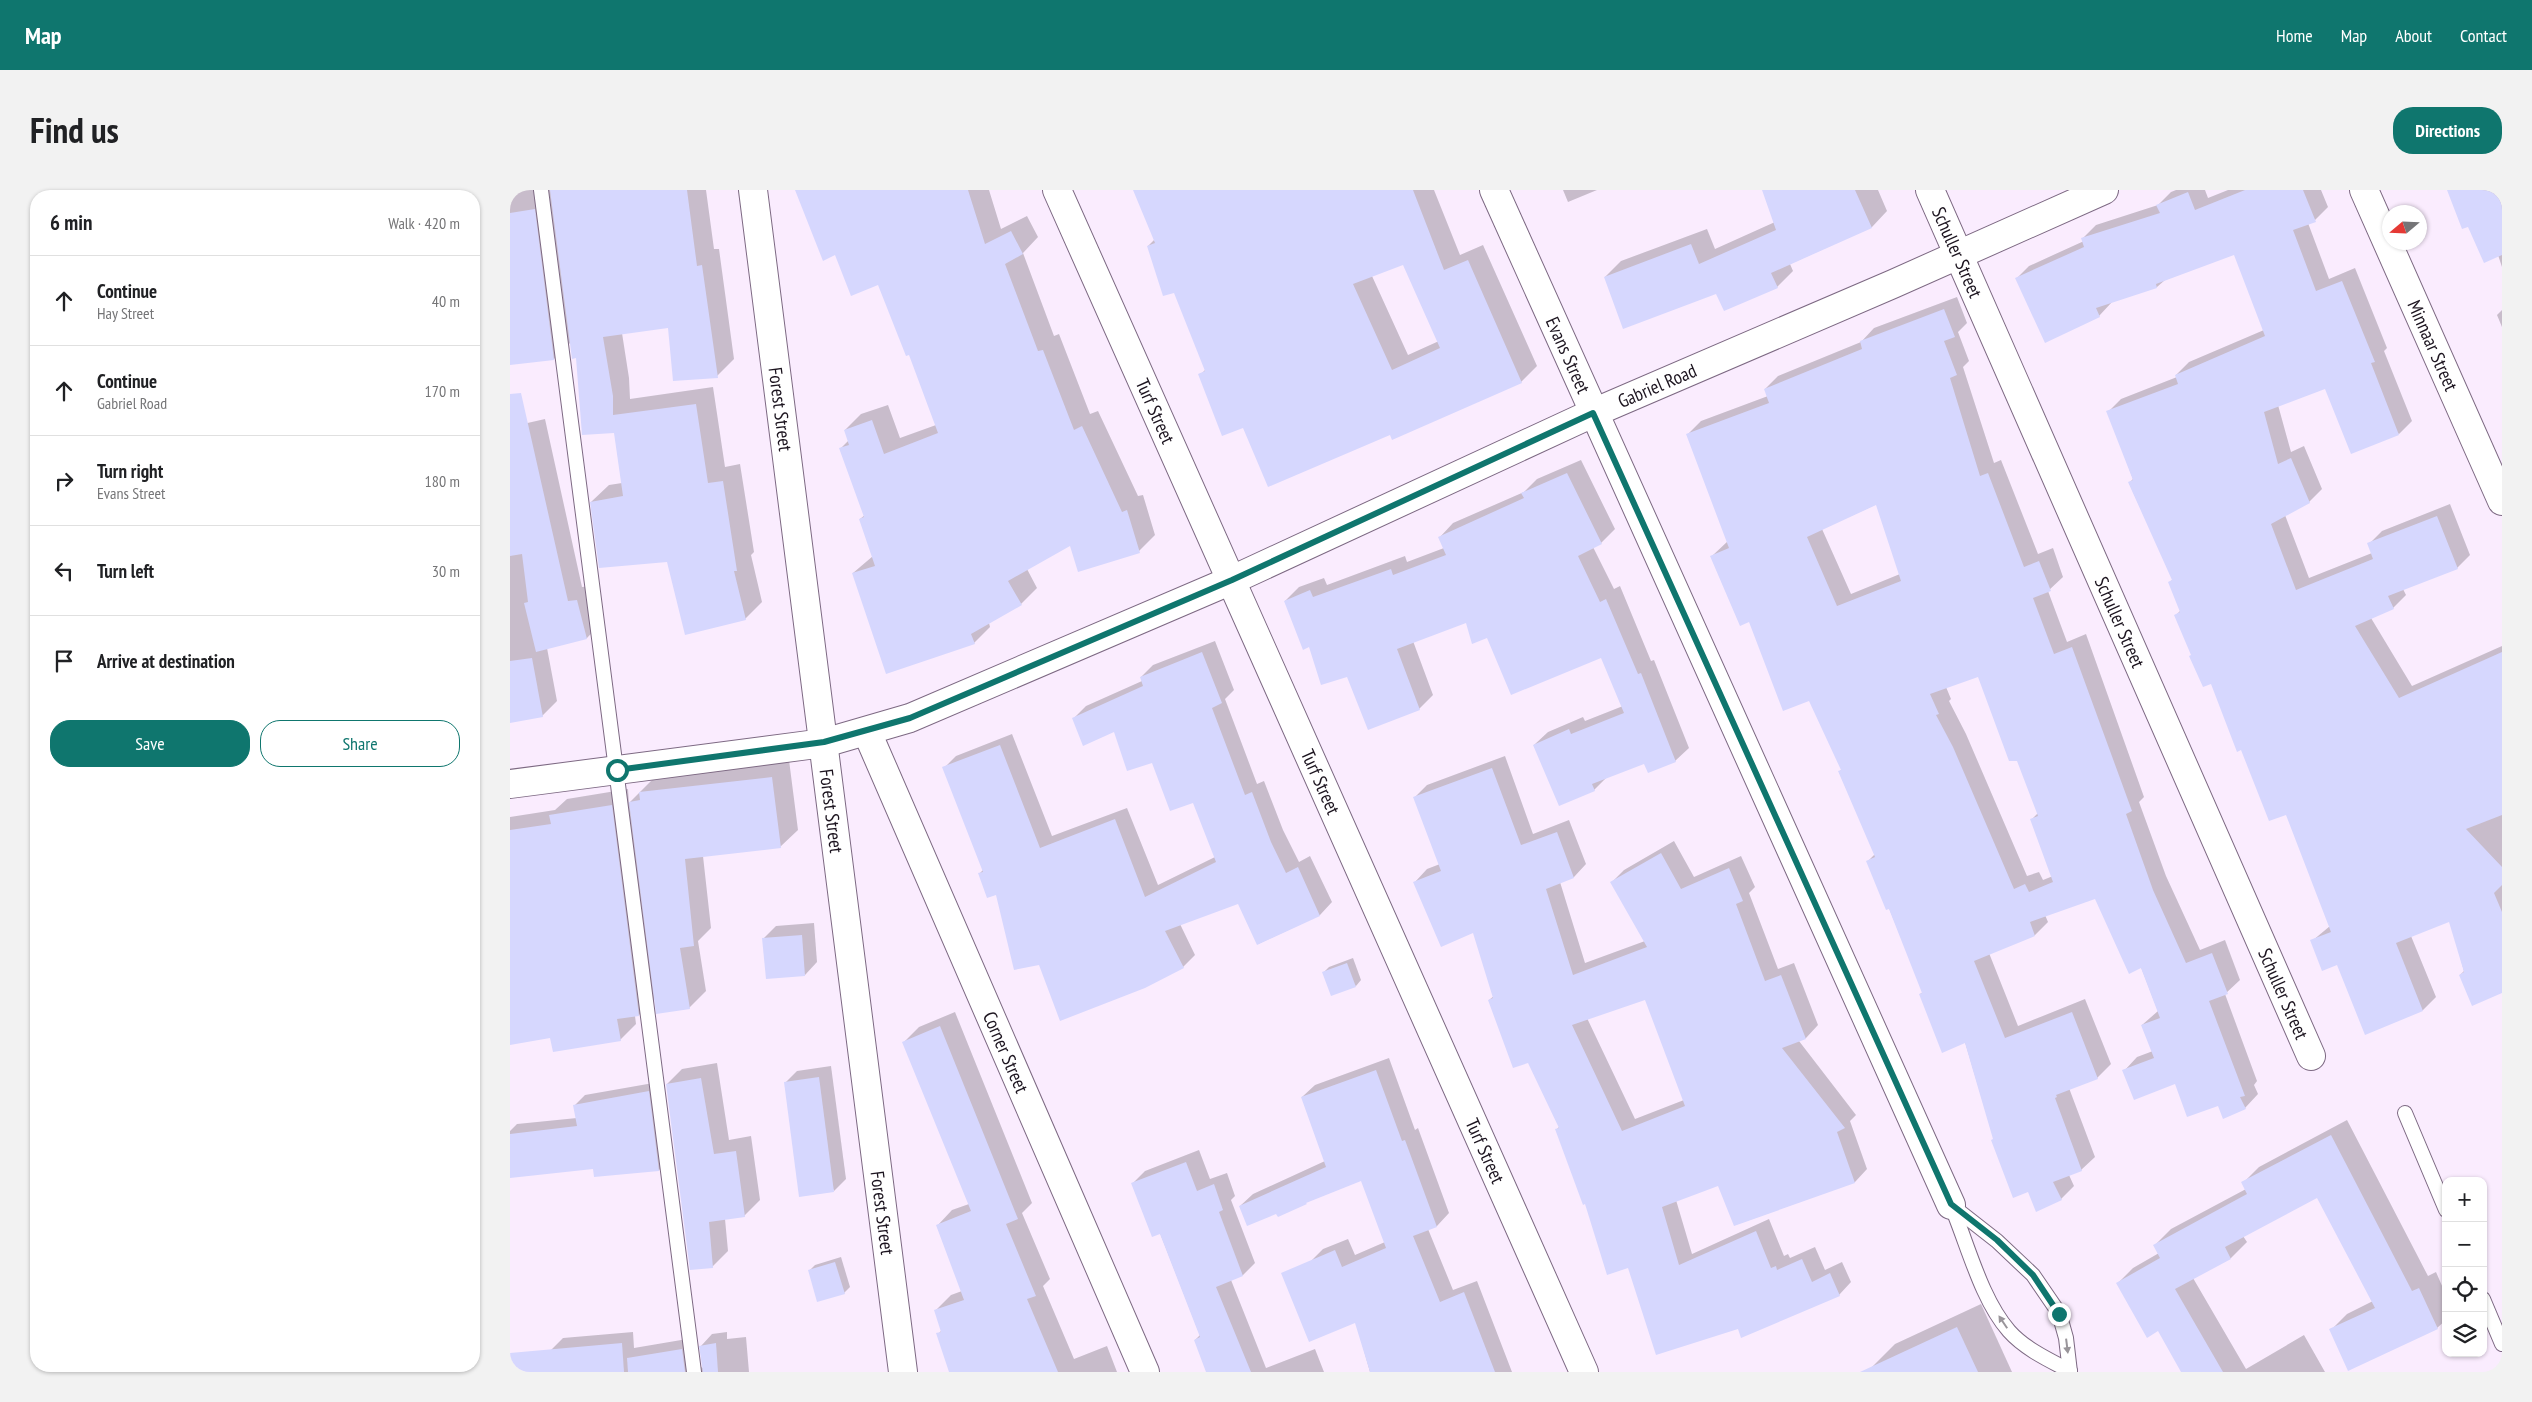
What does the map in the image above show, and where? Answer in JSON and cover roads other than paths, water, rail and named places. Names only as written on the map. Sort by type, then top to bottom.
[{"type":"street","name":"Forest Street","points":[[753,190],[903,1372]]},
{"type":"street","name":"Turf Street","points":[[1057,190],[1584,1372]]},
{"type":"street","name":"Evans Street","points":[[1494,190],[1951,1204]]},
{"type":"street","name":"Schuller Street","points":[[1930,190],[2311,1056]]},
{"type":"street","name":"Gabriel Road","points":[[510,784],[824,742],[867,732],[948,703],[1232,580],[1593,413],[2104,190]]},
{"type":"street","name":"Minnaar Street","points":[[2364,190],[2502,501]]},
{"type":"street","name":"Corner Street","points":[[867,732],[1145,1372]]},
{"type":"lane","points":[[541,190],[694,1372]]},
{"type":"lane","points":[[2405,1113],[2442,1201]]},
{"type":"lane","points":[[1951,1204],[1997,1240],[2033,1275],[2059,1314],[2066,1338],[2070,1372]]},
{"type":"lane","points":[[1951,1204],[1990,1302],[2008,1330],[2042,1356],[2070,1372]]},
{"type":"lane","points":[[2487,1308],[2502,1344]]}]
